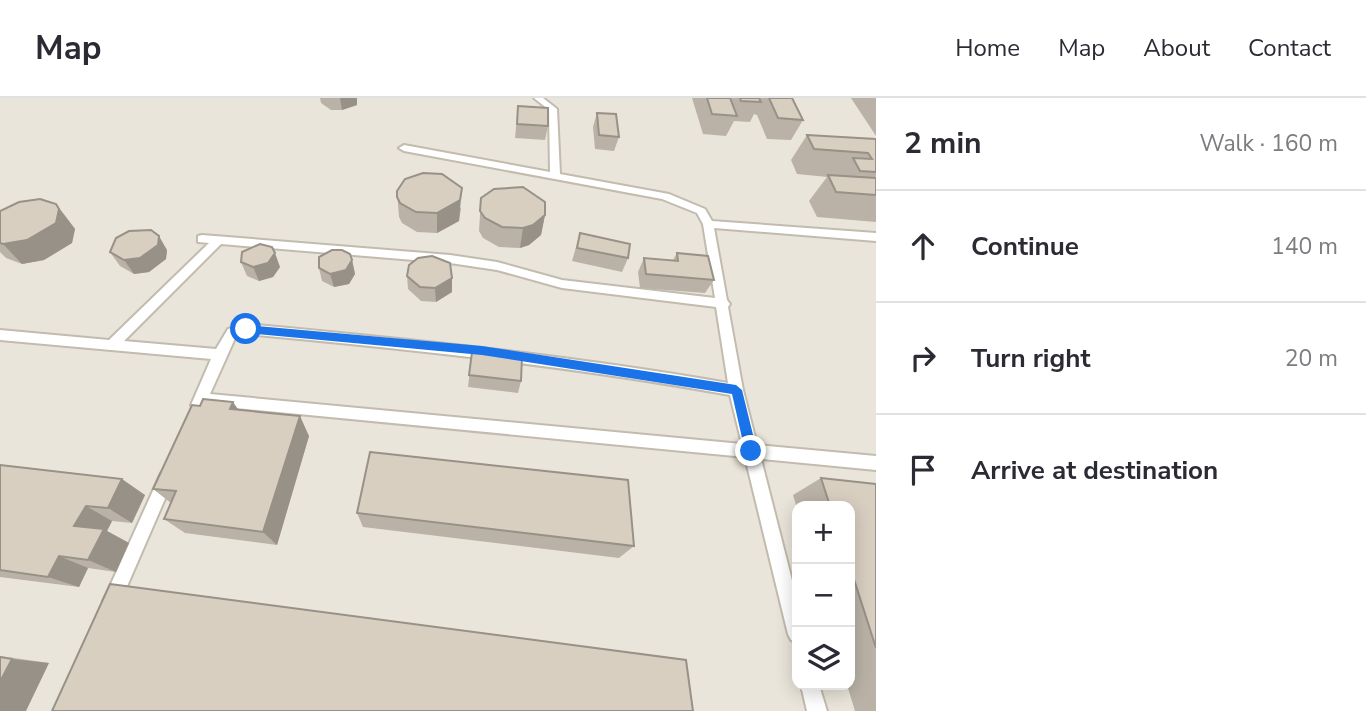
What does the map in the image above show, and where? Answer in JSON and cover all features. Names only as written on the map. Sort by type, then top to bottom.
[{"type":"lane","points":[[538,98],[553,109],[555,176]]},
{"type":"lane","points":[[404,148],[665,196],[701,211],[708,224],[736,390],[795,627]]},
{"type":"lane","points":[[708,224],[876,237]]},
{"type":"lane","points":[[202,239],[450,259],[497,266],[562,284],[723,303]]},
{"type":"lane","points":[[113,345],[219,240]]},
{"type":"lane","points":[[190,424],[232,332],[246,329],[482,350],[736,390]]},
{"type":"lane","points":[[0,335],[220,355]]},
{"type":"lane","points":[[201,399],[876,463]]},
{"type":"lane","points":[[107,611],[173,461]]},
{"type":"lane","points":[[811,690],[817,711]]},
{"type":"shaded area","points":[[0,98],[876,98],[876,711],[0,711]]},
{"type":"building","points":[[707,98],[730,98],[737,116],[712,114]]},
{"type":"building","points":[[740,98],[759,98],[761,102],[741,101]]},
{"type":"building","points":[[769,98],[792,98],[803,120],[778,118]]},
{"type":"building","points":[[518,106],[548,108],[548,126],[517,124]]},
{"type":"building","points":[[597,113],[616,114],[619,137],[599,135]]},
{"type":"building","points":[[807,135],[876,139],[876,172],[860,171],[853,158],[872,159],[868,153],[814,149]]},
{"type":"building","points":[[423,173],[442,174],[462,188],[460,200],[437,213],[416,212],[400,203],[397,191],[405,179]]},
{"type":"building","points":[[828,175],[876,178],[876,195],[836,192]]},
{"type":"building","points":[[523,187],[545,202],[545,215],[533,225],[523,228],[502,227],[485,218],[480,211],[481,198],[494,189]]},
{"type":"building","points":[[40,199],[56,204],[59,209],[56,223],[27,240],[0,243],[0,211],[19,202]]},
{"type":"building","points":[[151,230],[159,236],[158,245],[140,258],[124,260],[110,252],[116,238],[129,231]]},
{"type":"building","points":[[580,233],[630,244],[628,258],[577,248]]},
{"type":"building","points":[[260,244],[272,247],[275,253],[268,263],[253,267],[241,262],[242,252]]},
{"type":"building","points":[[332,250],[342,250],[350,254],[352,260],[346,270],[330,274],[319,268],[319,257]]},
{"type":"building","points":[[677,253],[708,256],[714,280],[646,274],[644,258],[678,261]]},
{"type":"building","points":[[432,256],[450,263],[452,278],[435,288],[420,287],[407,276],[409,265],[418,258]]},
{"type":"building","points":[[472,352],[522,357],[521,381],[469,375]]},
{"type":"building","points":[[203,399],[233,402],[230,409],[300,416],[263,532],[164,519],[176,491],[153,489],[192,405],[200,406]]},
{"type":"building","points":[[370,452],[628,480],[634,546],[357,513]]},
{"type":"building","points":[[0,465],[122,479],[108,508],[86,506],[74,526],[104,529],[88,560],[59,556],[48,577],[0,570]]},
{"type":"building","points":[[821,478],[876,484],[876,648],[855,583],[855,501],[828,501]]},
{"type":"building","points":[[110,584],[686,660],[693,711],[52,711]]},
{"type":"building","points":[[0,657],[12,659],[0,682]]},
{"type":"route","points":[[246,329],[482,350],[646,373],[736,390],[751,451]]}]
